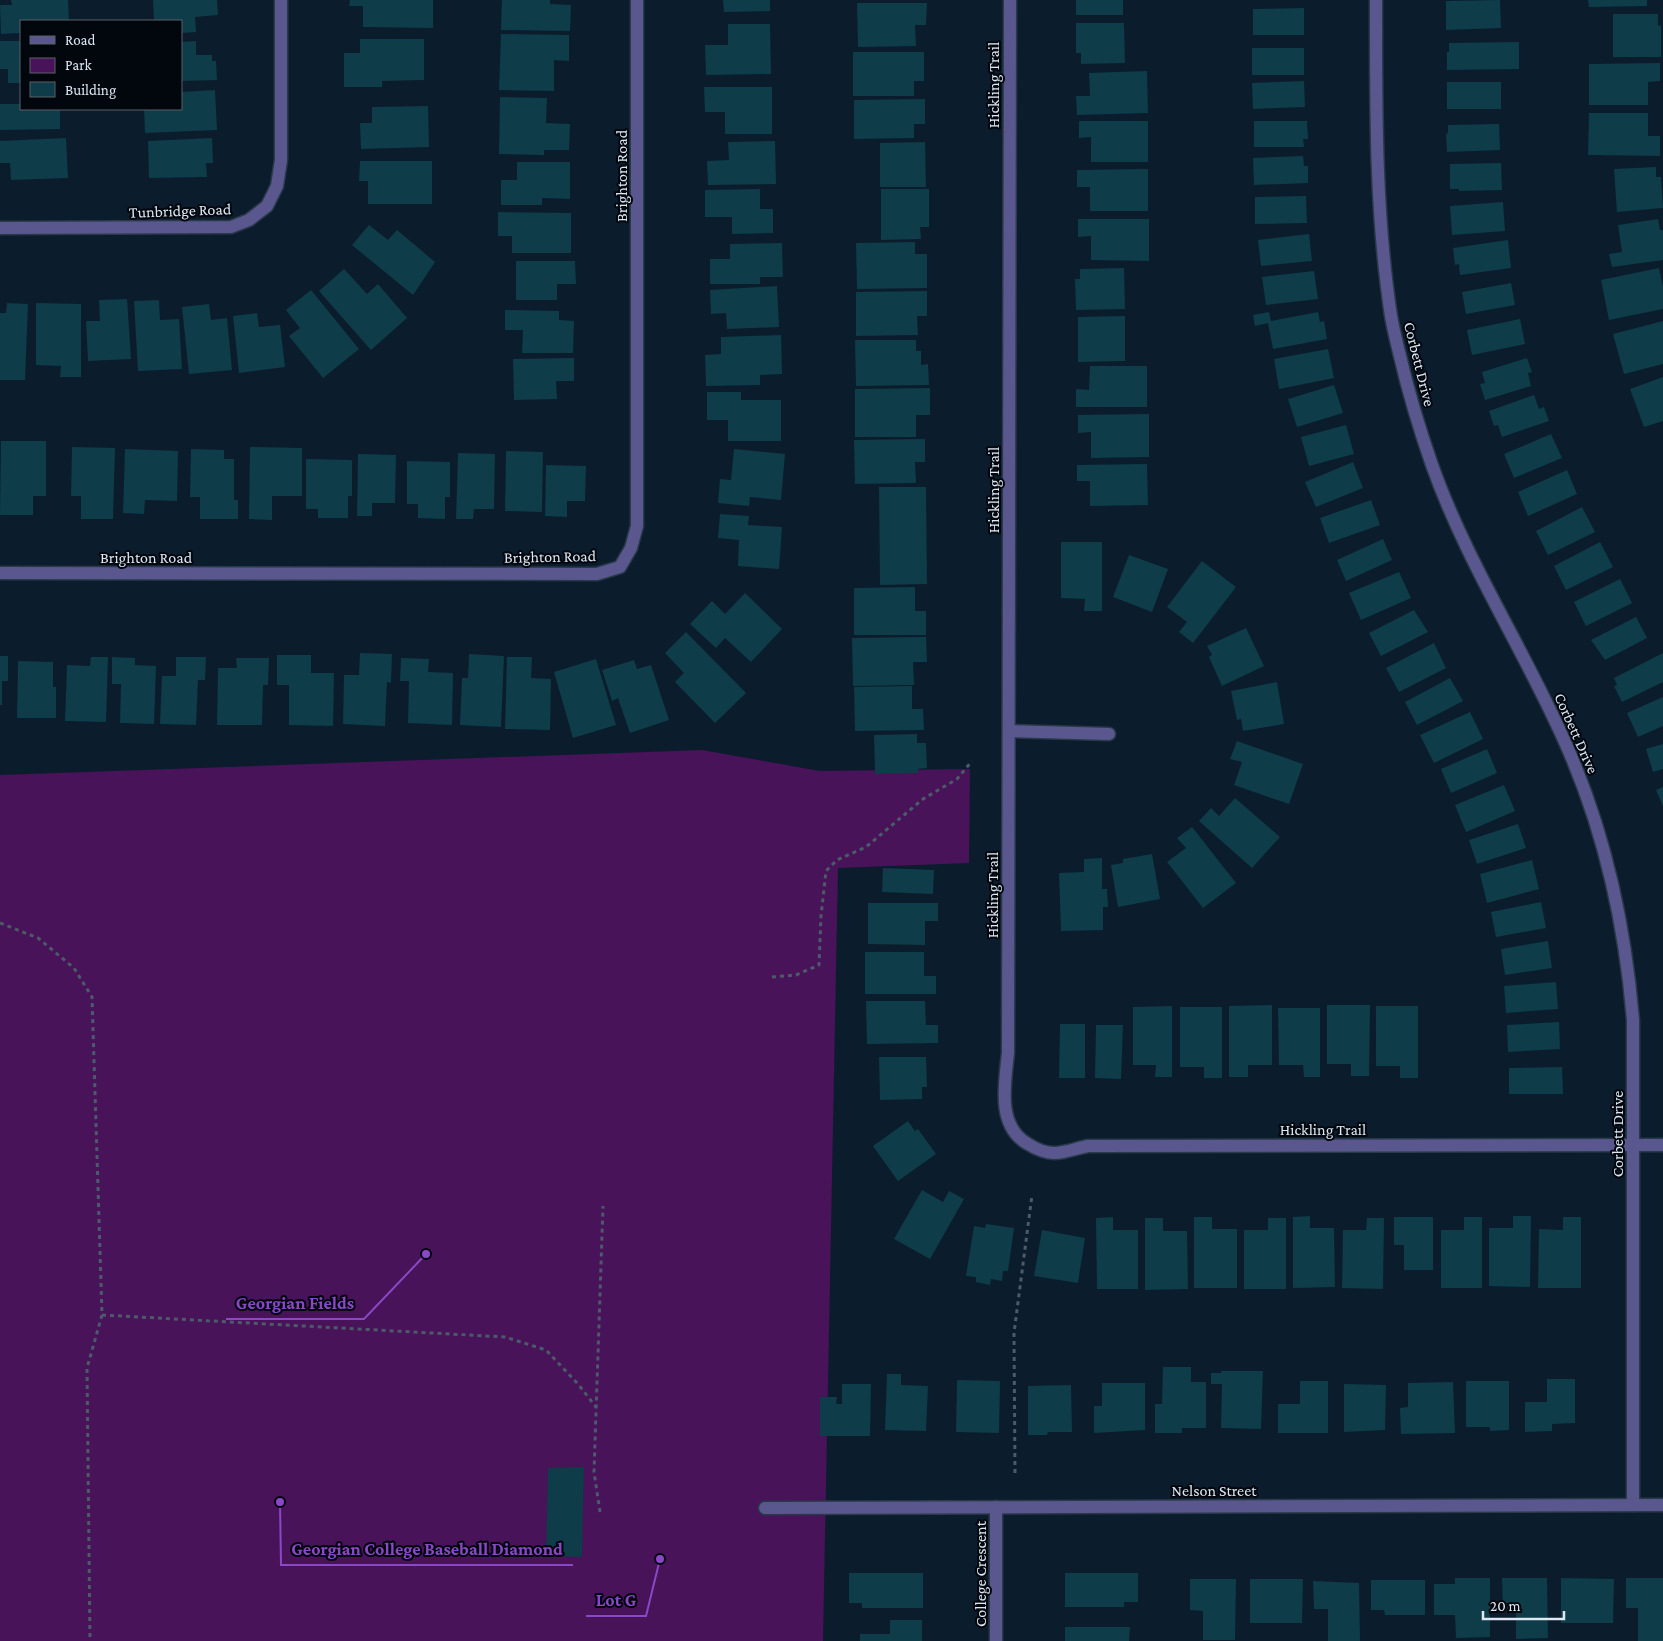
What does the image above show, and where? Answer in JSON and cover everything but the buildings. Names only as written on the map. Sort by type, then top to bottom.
[{"type":"street","name":"Tunbridge Road","points":[[0,228],[231,227],[249,220],[261,211],[267,206],[278,186],[281,160],[281,0]]},
{"type":"street","name":"Brighton Road","points":[[0,573],[597,574],[620,567],[631,548],[637,526],[637,0]]},
{"type":"street","name":"Hickling Trail","points":[[1010,0],[1008,1053],[1004,1106],[1015,1133],[1025,1142],[1039,1150],[1054,1153],[1088,1146],[1663,1145]]},
{"type":"street","name":"Corbett Drive","points":[[1376,0],[1376,106],[1380,224],[1391,317],[1409,397],[1433,467],[1459,530],[1565,741],[1592,815],[1616,899],[1629,976],[1633,1020],[1633,1505]]},
{"type":"street","points":[[1009,731],[1109,734]]},
{"type":"street","name":"Nelson Street","points":[[765,1508],[1663,1505]]},
{"type":"street","name":"College Crescent","points":[[996,1507],[996,1641]]},
{"type":"path","points":[[772,977],[796,975],[819,965],[821,916],[826,871],[837,860],[866,847],[923,799],[957,779],[972,761]]},
{"type":"path","points":[[0,923],[38,938],[74,968],[92,997],[102,1315],[87,1368],[90,1641]]},
{"type":"path","points":[[1015,1473],[1014,1333],[1032,1195]]},
{"type":"path","points":[[600,1512],[594,1472],[603,1206]]},
{"type":"path","points":[[102,1315],[505,1337],[546,1350],[578,1384],[596,1407]]},
{"type":"green space","points":[[702,750],[820,771],[970,769],[969,863],[838,868],[823,1641],[0,1641],[0,775]]},
{"type":"place","name":"Georgian Fields","points":[[426,1254]]},
{"type":"place","name":"Georgian College Baseball Diamond","points":[[280,1502]]},
{"type":"place","name":"Lot G","points":[[660,1559]]}]
